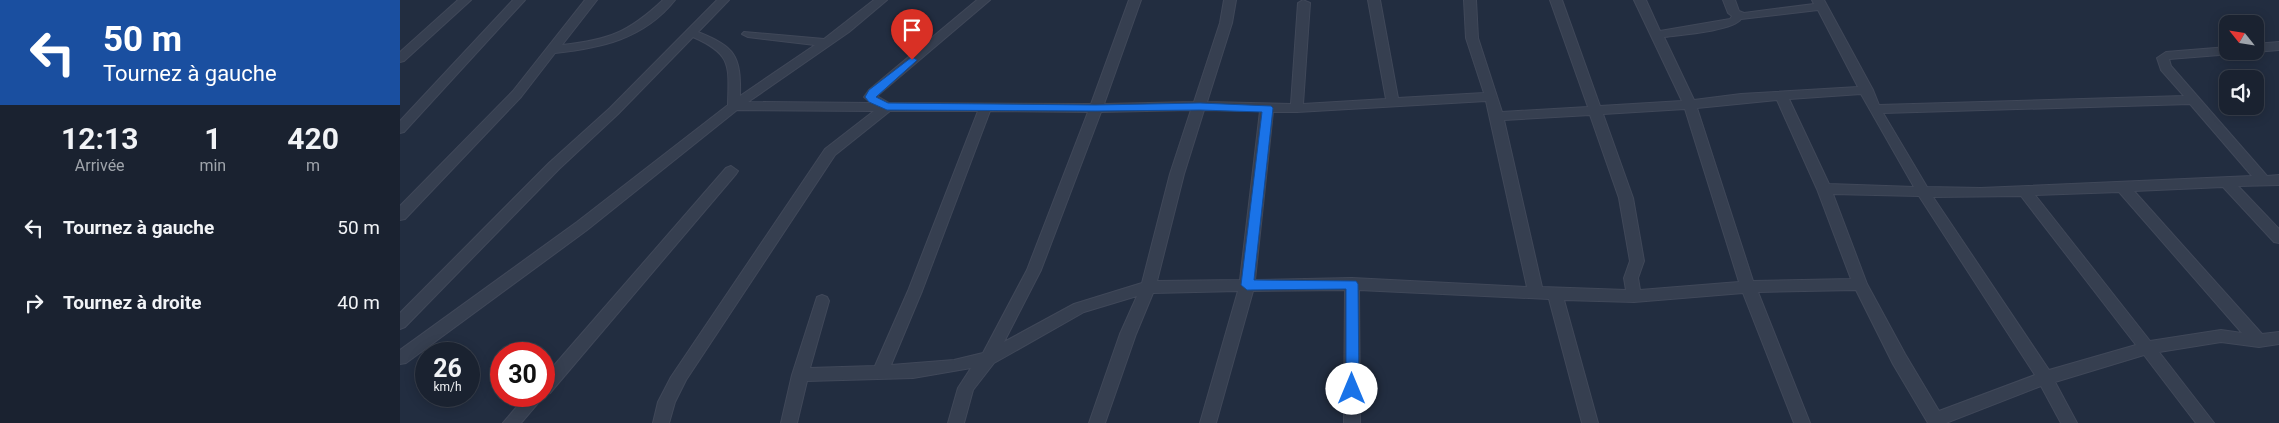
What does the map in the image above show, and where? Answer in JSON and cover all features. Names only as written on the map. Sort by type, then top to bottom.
[{"type":"street","points":[[400,58],[465,0]]},
{"type":"street","points":[[400,129],[519,0]]},
{"type":"street","points":[[400,215],[517,94],[591,0]]},
{"type":"street","points":[[551,50],[603,44],[614,40],[639,27],[669,0]]},
{"type":"street","points":[[400,323],[554,166],[614,110],[723,0]]},
{"type":"street","points":[[400,358],[582,226],[734,106],[827,43],[881,0]]},
{"type":"street","points":[[887,107],[872,100],[870,97],[873,93],[984,0]]},
{"type":"street","points":[[956,423],[966,388],[988,358],[1034,270],[1135,0]]},
{"type":"street","points":[[1097,423],[1128,334],[1148,287],[1177,174],[1226,23],[1230,0]]},
{"type":"street","points":[[1374,0],[1393,103]]},
{"type":"street","points":[[1470,0],[1472,38],[1498,116],[1536,294]]},
{"type":"street","points":[[1556,0],[1626,198],[1637,261],[1631,278],[1634,296]]},
{"type":"street","points":[[1640,0],[1690,105],[1748,286],[1802,423]]},
{"type":"street","points":[[1729,0],[1734,13],[1738,15],[1820,3],[1867,90],[1875,109],[1924,193],[2045,378],[2063,419]]},
{"type":"street","points":[[1297,108],[1304,3]]},
{"type":"street","points":[[1657,35],[1724,24],[1734,21],[1738,15]]},
{"type":"street","points":[[690,32],[722,47],[729,56],[733,67],[734,106]]},
{"type":"street","points":[[748,34],[827,43]]},
{"type":"street","points":[[2264,47],[2279,46]]},
{"type":"street","points":[[2219,52],[2179,54],[2163,58],[2165,67],[2263,180]]},
{"type":"street","points":[[1498,116],[1690,105],[1741,98],[1867,90]]},
{"type":"street","points":[[1781,95],[1824,189],[1860,284],[1936,421],[2045,378],[2149,347],[2221,336],[2259,340],[2279,338]]},
{"type":"street","points":[[734,106],[1096,108],[1200,106],[1297,108],[1491,97]]},
{"type":"street","points":[[1875,109],[2194,100]]},
{"type":"street","points":[[881,371],[915,291],[986,106]]},
{"type":"street","points":[[661,423],[663,411],[672,390],[685,369],[830,152],[887,107]]},
{"type":"street","points":[[1208,423],[1247,285],[1268,108]]},
{"type":"street","points":[[555,375],[731,171]]},
{"type":"street","points":[[1824,189],[1981,193],[2279,180]]},
{"type":"street","points":[[2226,182],[2279,238]]},
{"type":"street","points":[[2122,186],[2259,340]]},
{"type":"street","points":[[2024,191],[2149,347],[2206,423]]},
{"type":"street","points":[[800,375],[932,370],[988,358],[1079,308],[1148,287],[1352,284],[1555,295],[1634,296],[1748,286],[1860,284]]},
{"type":"street","points":[[1352,284],[1352,423]]},
{"type":"street","points":[[1555,295],[1590,423]]},
{"type":"street","points":[[789,423],[800,375],[822,301]]},
{"type":"street","points":[[511,423],[526,407]]},
{"type":"route","points":[[912,60],[873,93],[870,97],[872,100],[887,107],[1096,108],[1200,106],[1268,108],[1247,285],[1352,284],[1352,389]]}]
